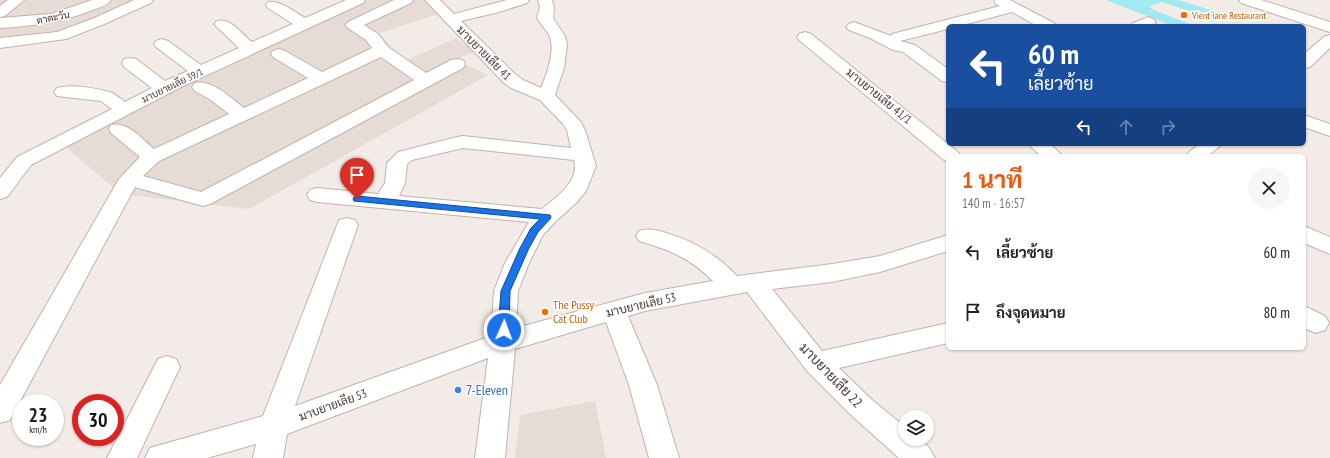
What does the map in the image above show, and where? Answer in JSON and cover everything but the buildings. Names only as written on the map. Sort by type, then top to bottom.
[{"type":"street","points":[[0,13],[17,0]]},
{"type":"street","points":[[57,18],[77,0]]},
{"type":"street","name":"ตาตะวัน","points":[[0,23],[57,18],[78,12],[104,0]]},
{"type":"street","points":[[0,43],[60,36],[97,22],[146,0]]},
{"type":"street","name":"มาบยายเลีย 39/1","points":[[0,192],[24,161],[164,89],[201,79],[250,49],[304,24],[331,5],[358,0]]},
{"type":"street","points":[[406,0],[353,25],[372,37],[382,50],[426,81]]},
{"type":"street","name":"มาบยายเลีย 41","points":[[432,0],[509,78],[517,84],[546,96],[572,121],[584,155],[586,166],[579,186],[569,198],[534,230],[524,248],[506,291],[503,342],[490,458]]},
{"type":"street","points":[[451,19],[494,9],[522,0]]},
{"type":"street","points":[[545,0],[547,7],[545,18],[559,40],[557,61],[551,86],[546,96]]},
{"type":"street","points":[[1000,0],[1045,24]]},
{"type":"street","points":[[1254,1],[1330,27]]},
{"type":"street","points":[[273,5],[304,24]]},
{"type":"street","points":[[977,22],[1015,8]]},
{"type":"street","points":[[222,24],[250,49]]},
{"type":"street","points":[[854,28],[876,35],[899,47],[903,42],[946,30]]},
{"type":"street","name":"มาบยายเลีย 41/1","points":[[805,37],[949,154]]},
{"type":"street","points":[[1307,59],[1330,40]]},
{"type":"street","points":[[903,42],[933,43]]},
{"type":"street","points":[[903,42],[946,75]]},
{"type":"street","points":[[162,44],[201,79],[217,96],[242,115]]},
{"type":"street","points":[[0,410],[129,179],[152,157],[382,50]]},
{"type":"street","points":[[279,54],[321,78]]},
{"type":"street","points":[[1307,59],[1330,61]]},
{"type":"street","points":[[130,63],[164,89]]},
{"type":"street","points":[[129,179],[203,199],[457,64]]},
{"type":"street","points":[[64,92],[92,94],[107,97],[124,109]]},
{"type":"street","points":[[1306,122],[1330,130]]},
{"type":"street","points":[[118,129],[152,157]]},
{"type":"street","points":[[384,201],[394,188],[396,164],[398,160],[405,156],[456,143],[463,142],[584,155]]},
{"type":"street","points":[[1040,146],[1050,154]]},
{"type":"street","points":[[1199,154],[1209,146]]},
{"type":"street","points":[[317,195],[547,217]]},
{"type":"street","points":[[268,458],[274,426],[347,225]]},
{"type":"street","points":[[1306,235],[1330,246]]},
{"type":"street","name":"มาบยายเลีย 22","points":[[647,236],[669,240],[697,254],[717,269],[742,284],[816,363],[860,407],[920,458]]},
{"type":"street","name":"มาบยายเลีย 53","points":[[160,458],[274,426],[503,342],[645,302],[742,284],[832,273],[880,264],[946,244]]},
{"type":"street","points":[[614,311],[643,385],[664,458]]},
{"type":"street","points":[[816,363],[946,333]]},
{"type":"street","points":[[122,458],[167,367]]},
{"type":"shaded area","points":[[0,0],[143,0],[55,35],[0,40]]},
{"type":"shaded area","points":[[363,0],[424,0],[438,14],[379,33],[405,61],[456,38],[475,51],[456,60],[488,75],[249,209],[121,194],[57,140]]},
{"type":"shaded area","points":[[595,401],[606,458],[515,458],[520,415]]},
{"type":"water","points":[[1106,0],[1178,0],[1220,13],[1208,17],[1161,2],[1149,6],[1154,10],[1190,24],[1168,24]]},
{"type":"place","name":"Vient´iane Restaurant","points":[[1184,15]]},
{"type":"place","name":"The Pussy Cat Club","points":[[545,312]]},
{"type":"place","name":"7-Eleven","points":[[458,390]]},
{"type":"route","points":[[357,199],[547,217],[534,230],[512,275],[506,291],[504,330]]}]
